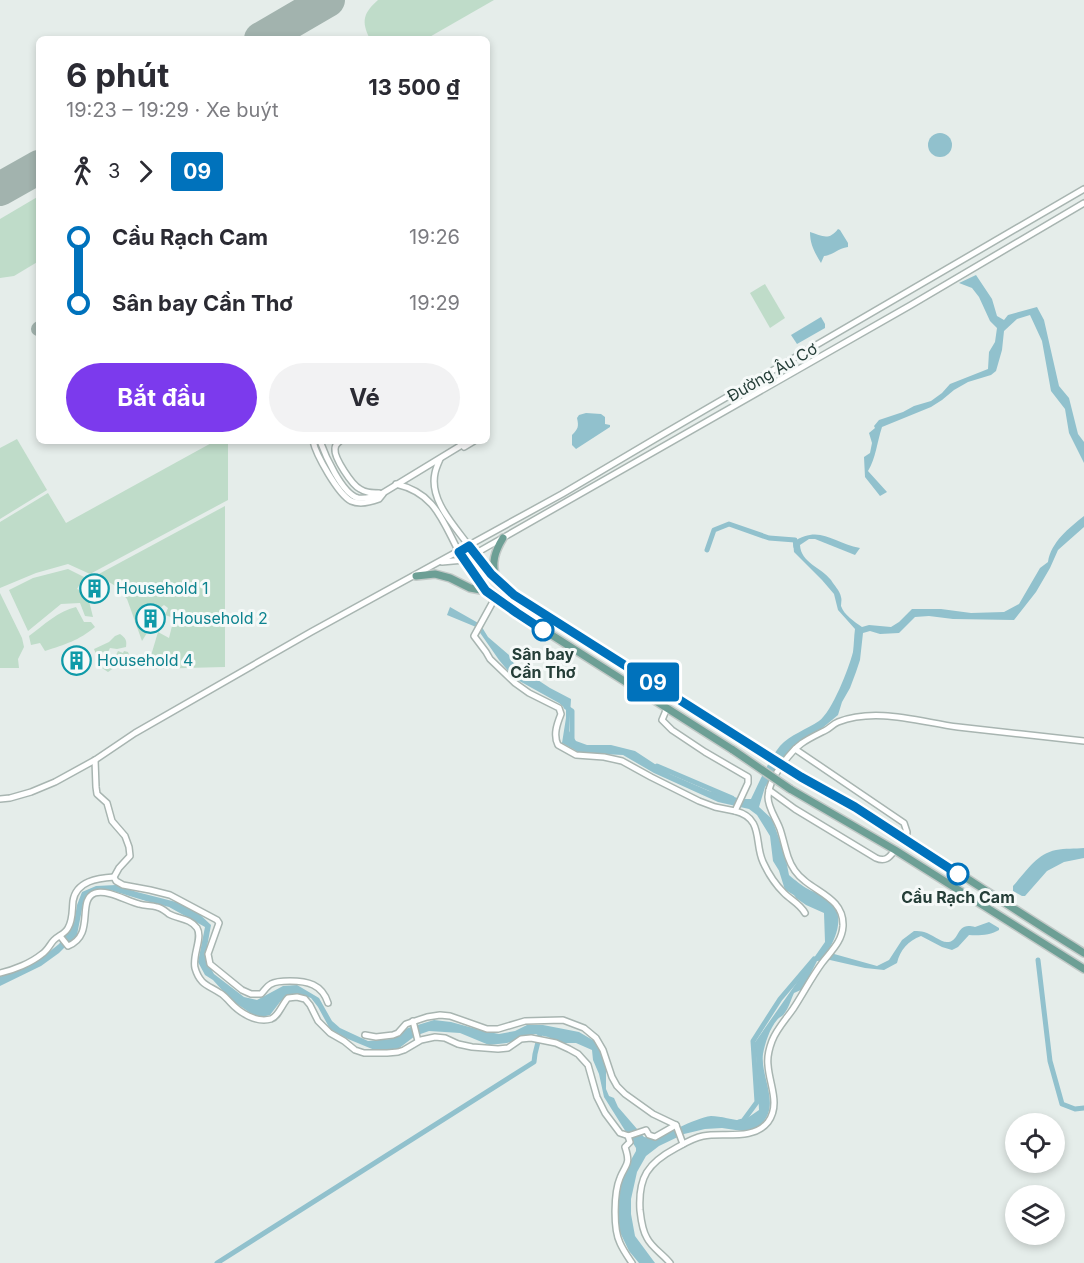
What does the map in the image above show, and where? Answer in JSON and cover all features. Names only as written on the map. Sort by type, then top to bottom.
[{"type":"main road","points":[[499,583],[495,576],[494,560],[496,549],[503,538]]},
{"type":"main road","points":[[469,546],[499,583],[514,595],[801,777],[855,807],[1084,953]]},
{"type":"main road","points":[[459,552],[486,591],[495,598],[790,789],[895,850],[1084,969]]},
{"type":"main road","points":[[416,576],[435,574],[450,578],[470,588],[486,591]]},
{"type":"street","name":"Đường Âu Cơ","points":[[0,799],[31,792],[95,760],[146,727],[311,632],[562,494],[1084,189]]},
{"type":"street","name":"Đường Âu Cơ","points":[[464,560],[911,305],[1084,203]]},
{"type":"street","points":[[1029,222],[1035,232]]},
{"type":"street","points":[[314,444],[316,452],[335,483],[351,501],[368,502],[379,499],[384,492]]},
{"type":"street","points":[[321,444],[342,485],[358,498],[378,496],[462,444]]},
{"type":"street","points":[[338,444],[335,455],[356,487],[368,492],[384,492]]},
{"type":"street","points":[[456,448],[459,444]]},
{"type":"street","points":[[456,448],[470,444]]},
{"type":"street","points":[[440,459],[435,473],[434,486],[437,497],[442,510],[469,546]]},
{"type":"street","points":[[396,484],[408,487],[429,500],[459,552]]},
{"type":"street","points":[[562,494],[567,502]]},
{"type":"street","points":[[441,562],[464,560]]},
{"type":"street","points":[[495,598],[474,636],[490,659],[504,673],[529,693],[559,708],[561,714],[555,736],[558,745],[576,755],[622,760],[699,801],[715,807],[736,809],[746,815],[754,825],[759,839],[761,858],[776,884],[805,913]]},
{"type":"street","points":[[630,686],[638,673]]},
{"type":"street","points":[[668,708],[662,720],[667,726],[710,755],[747,776],[748,783],[736,809]]},
{"type":"street","points":[[670,1263],[647,1238],[641,1216],[640,1194],[643,1178],[652,1164],[665,1154],[696,1138],[747,1133],[767,1123],[774,1105],[768,1066],[771,1044],[842,935],[841,913],[833,900],[804,880],[791,864],[769,803],[769,790],[776,773],[795,749],[806,739],[836,723],[874,716],[1084,741]]},
{"type":"street","points":[[795,749],[904,823],[907,832],[906,840]]},
{"type":"street","points":[[95,760],[97,794],[107,803],[112,821],[125,836],[130,852],[130,856],[114,877]]},
{"type":"street","points":[[769,790],[795,809],[876,858],[886,860],[895,850]]},
{"type":"street","points":[[0,973],[11,971],[38,957],[54,940],[68,930],[75,893],[88,881],[114,877]]},
{"type":"street","points":[[114,877],[123,885],[170,895],[217,920],[219,923],[208,960],[228,982],[257,995],[269,985],[280,981],[308,982],[323,992],[328,1003]]},
{"type":"street","points":[[61,937],[68,946],[75,942],[83,930],[86,903],[88,898],[94,894],[106,893],[133,903],[160,908],[173,916],[184,919],[197,929],[199,937],[195,955],[199,978],[205,985],[221,991],[231,1003],[248,1016],[260,1020],[273,1018],[288,999],[302,998],[308,1002],[318,1021],[330,1033],[359,1052],[394,1053],[404,1050],[417,1039],[428,1038],[442,1038],[472,1047],[498,1049],[510,1047],[521,1039],[539,1039],[556,1043],[578,1054],[585,1061],[601,1108],[620,1133],[629,1136],[646,1130],[655,1137],[676,1126]]},
{"type":"street","points":[[365,1035],[376,1037],[393,1035],[406,1024],[435,1015],[444,1015],[487,1029],[498,1029],[525,1021],[560,1019],[584,1028],[601,1045],[612,1077],[621,1091],[653,1114],[676,1126],[683,1144]]},
{"type":"street","points":[[414,1023],[417,1039]]},
{"type":"street","points":[[629,1136],[630,1142],[625,1147],[628,1158],[627,1167],[620,1177],[617,1192],[616,1226],[619,1243],[632,1263]]},
{"type":"green space","points":[[378,0],[494,0],[431,36],[369,36],[365,28],[365,18],[369,9]]},
{"type":"green space","points":[[36,198],[36,263],[14,276],[0,278],[0,219]]},
{"type":"green space","points":[[765,284],[785,318],[770,328],[750,293]]},
{"type":"green space","points":[[17,439],[47,490],[0,519],[0,448]]},
{"type":"green space","points":[[210,444],[228,444],[228,500],[90,574],[68,564],[36,573],[0,588],[0,522],[48,493],[66,523]]},
{"type":"green space","points":[[225,506],[225,667],[147,669],[158,632],[169,638],[174,618],[165,615],[168,608],[164,605],[157,610],[148,607],[142,622],[150,628],[142,641],[127,599],[114,585],[97,575]]},
{"type":"green space","points":[[68,569],[84,577],[77,589],[87,593],[93,617],[85,616],[80,603],[61,604],[28,631],[9,590],[33,578]]},
{"type":"green space","points":[[0,593],[22,638],[24,647],[18,659],[19,668],[0,668]]},
{"type":"green space","points":[[76,607],[84,622],[91,622],[95,627],[77,639],[45,651],[40,643],[31,645],[29,636],[57,615]]},
{"type":"green space","points":[[120,634],[126,640],[126,647],[110,648],[106,656],[114,659],[118,651],[123,653],[124,651],[128,652],[130,657],[108,672],[99,666],[105,656],[98,659],[94,649]]},
{"type":"water","points":[[940,133],[945,134],[951,140],[951,150],[945,156],[940,157],[935,156],[929,150],[928,145],[929,140],[935,134]]},
{"type":"water","points":[[838,229],[848,243],[848,247],[824,256],[821,263],[812,245],[810,232],[828,236]]},
{"type":"water","points":[[976,275],[992,299],[997,316],[1004,320],[1008,315],[1037,307],[1044,320],[1059,386],[1069,398],[1078,434],[1084,442],[1084,463],[1069,433],[1065,409],[1051,391],[1042,341],[1030,315],[1017,319],[1004,331],[996,371],[991,375],[968,382],[931,407],[882,427],[875,455],[868,471],[887,492],[880,496],[865,477],[864,457],[870,453],[872,443],[869,433],[879,420],[931,401],[950,384],[988,369],[989,352],[995,342],[997,328],[990,321],[979,297],[972,288],[959,283]]},
{"type":"water","points":[[821,317],[825,328],[797,344],[791,335]]},
{"type":"water","points":[[586,413],[601,414],[605,417],[605,424],[610,427],[576,449],[572,445],[572,435],[577,428],[577,418]]},
{"type":"water","points":[[1084,516],[1084,527],[1058,550],[1036,592],[1014,620],[915,617],[899,633],[880,634],[870,631],[863,633],[860,660],[838,715],[789,753],[765,787],[759,807],[772,819],[785,855],[789,875],[806,888],[828,898],[835,906],[838,926],[827,952],[877,966],[889,960],[902,940],[914,931],[930,934],[947,942],[954,939],[964,927],[975,927],[989,922],[999,930],[984,935],[969,935],[952,950],[921,936],[905,946],[897,963],[884,970],[830,960],[817,961],[803,989],[794,993],[783,1015],[774,1023],[766,1041],[763,1063],[770,1100],[766,1117],[760,1125],[749,1132],[722,1128],[684,1134],[659,1146],[646,1156],[637,1172],[631,1199],[635,1236],[655,1263],[639,1263],[629,1251],[617,1226],[618,1192],[636,1148],[604,1097],[592,1050],[576,1043],[560,1043],[535,1034],[507,1043],[489,1045],[460,1033],[429,1031],[415,1036],[398,1049],[377,1051],[330,1029],[311,998],[294,994],[280,1002],[270,1015],[258,1018],[231,1000],[213,980],[205,975],[198,962],[205,927],[169,907],[110,890],[100,890],[87,898],[83,904],[77,935],[59,953],[41,966],[0,986],[0,977],[44,956],[59,944],[74,923],[82,892],[96,886],[116,885],[194,909],[211,925],[205,958],[214,974],[244,997],[257,1000],[283,986],[297,985],[319,998],[332,1021],[340,1028],[368,1041],[391,1039],[408,1028],[434,1020],[499,1034],[515,1031],[527,1025],[543,1025],[579,1032],[596,1042],[604,1055],[606,1089],[609,1096],[614,1098],[618,1107],[644,1137],[658,1136],[711,1116],[743,1121],[759,1110],[756,1056],[751,1048],[825,942],[824,913],[796,898],[773,861],[770,836],[757,815],[749,809],[718,802],[654,773],[623,755],[580,753],[562,743],[566,709],[514,678],[476,627],[447,615],[450,607],[480,624],[488,637],[509,655],[515,665],[571,699],[569,731],[576,741],[587,745],[611,745],[635,751],[670,774],[709,791],[751,799],[768,764],[780,746],[819,721],[829,709],[853,652],[855,629],[838,610],[834,594],[794,552],[793,542],[803,537],[819,535],[860,548],[855,555],[815,539],[809,539],[800,545],[804,556],[837,588],[841,606],[850,618],[862,627],[869,625],[891,627],[912,609],[941,609],[971,613],[1004,612],[1019,604],[1040,568],[1048,562],[1057,542]]},
{"type":"water","points":[[1084,848],[1084,858],[1064,862],[1047,871],[1025,896],[1013,891],[1013,886],[1043,855],[1059,849]]},
{"type":"waterway","points":[[707,550],[714,530],[729,524],[769,538],[795,540],[796,547]]},
{"type":"waterway","points":[[566,707],[572,711],[572,742]]},
{"type":"waterway","points":[[657,766],[732,798]]},
{"type":"waterway","points":[[782,872],[787,888],[795,893]]},
{"type":"waterway","points":[[739,1122],[743,1121],[757,1102],[753,1041],[780,999],[814,959]]},
{"type":"waterway","points":[[1038,960],[1050,1061],[1062,1104],[1075,1109],[1084,1108]]},
{"type":"waterway","points":[[217,1263],[534,1062],[541,1030]]},
{"type":"runway","points":[[266,36],[328,0]]},
{"type":"runway","points":[[0,189],[36,169]]},
{"type":"bus line","name":"09","points":[[543,630],[486,591],[459,552],[469,546],[499,583],[514,595],[801,777],[855,807],[958,874]]},
{"type":"place","name":"Household 1","points":[[95,588]]},
{"type":"place","name":"Household 2","points":[[151,618]]},
{"type":"place","name":"Sân bay Cần Thơ","points":[[543,630]]},
{"type":"place","name":"Household 4","points":[[76,660]]},
{"type":"place","name":"Cầu Rạch Cam","points":[[958,874]]}]
